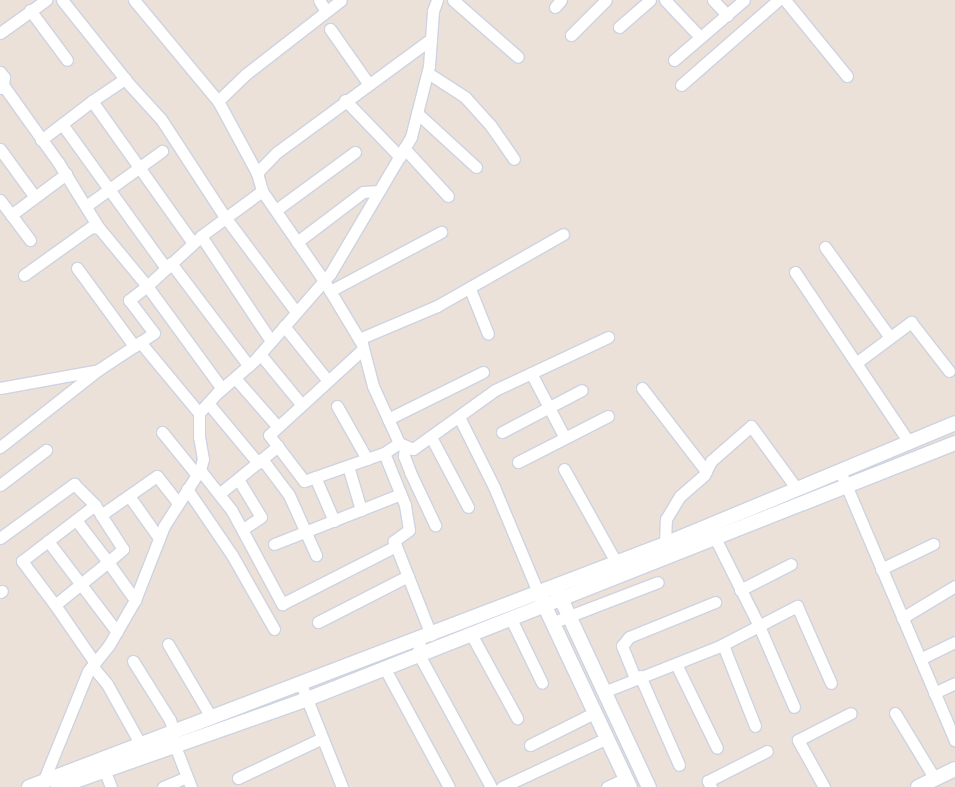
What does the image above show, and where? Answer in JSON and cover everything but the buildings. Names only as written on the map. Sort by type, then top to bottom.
[{"type":"street","points":[[0,33],[46,0]]},
{"type":"street","points":[[62,0],[125,79],[160,119],[225,217],[296,312]]},
{"type":"street","points":[[134,0],[218,101],[257,173],[262,192],[327,286],[361,344],[373,386],[388,420],[402,444],[410,472],[436,525]]},
{"type":"street","points":[[319,0],[326,11]]},
{"type":"street","points":[[218,101],[246,74],[341,0]]},
{"type":"street","points":[[453,0],[518,57]]},
{"type":"street","points":[[570,35],[606,0]]},
{"type":"street","points":[[619,27],[650,0]]},
{"type":"street","points":[[664,0],[700,37]]},
{"type":"street","points":[[714,0],[727,15]]},
{"type":"street","points":[[674,60],[744,0]]},
{"type":"street","points":[[681,85],[778,0]]},
{"type":"street","points":[[785,0],[847,76]]},
{"type":"street","points":[[327,286],[411,137],[428,73],[432,4]]},
{"type":"street","points":[[30,10],[67,60]]},
{"type":"street","points":[[330,30],[368,83]]},
{"type":"street","points":[[257,173],[277,152],[368,83],[431,39]]},
{"type":"street","points":[[0,72],[5,79],[1,87],[66,174],[99,228],[147,286],[222,389]]},
{"type":"street","points":[[428,73],[465,97],[514,159]]},
{"type":"street","points":[[41,140],[92,101],[125,79]]},
{"type":"street","points":[[345,100],[448,196]]},
{"type":"street","points":[[92,101],[139,167],[197,240],[271,341]]},
{"type":"street","points":[[418,113],[476,167]]},
{"type":"street","points":[[62,124],[169,266],[249,366]]},
{"type":"street","points":[[0,148],[35,197]]},
{"type":"street","points":[[86,206],[162,151]]},
{"type":"street","points":[[276,210],[355,152]]},
{"type":"street","points":[[11,214],[66,174]]},
{"type":"street","points":[[297,242],[363,192],[379,191]]},
{"type":"street","points":[[0,447],[98,370],[154,334],[129,300],[225,217],[262,192]]},
{"type":"street","points":[[0,200],[30,240]]},
{"type":"street","points":[[24,275],[91,227],[99,228]]},
{"type":"street","points":[[199,413],[222,389],[249,366],[296,312],[327,286],[441,232]]},
{"type":"street","points":[[402,444],[384,453],[304,481],[270,434],[328,381],[361,344],[470,289],[563,234]]},
{"type":"street","points":[[825,247],[890,336]]},
{"type":"street","points":[[42,783],[69,710],[93,664],[116,632],[135,600],[159,538],[178,503],[198,473],[203,459],[199,413],[137,344],[77,268]]},
{"type":"street","points":[[795,272],[909,442]]},
{"type":"street","points":[[470,289],[488,334]]},
{"type":"street","points":[[856,363],[908,323],[914,323],[948,371]]},
{"type":"street","points":[[284,326],[328,381]]},
{"type":"street","points":[[402,444],[413,449],[495,390],[608,337]]},
{"type":"street","points":[[260,354],[301,404]]},
{"type":"street","points":[[0,388],[98,370]]},
{"type":"street","points":[[388,420],[482,372]]},
{"type":"street","points":[[531,373],[565,438]]},
{"type":"street","points":[[235,378],[277,426]]},
{"type":"street","points":[[642,388],[706,471]]},
{"type":"street","points":[[502,432],[582,390]]},
{"type":"street","points":[[208,403],[289,495],[316,556]]},
{"type":"street","points":[[336,406],[367,459]]},
{"type":"street","points":[[518,462],[608,416]]},
{"type":"street","points":[[459,417],[494,487],[541,598],[554,622],[628,783],[607,787]]},
{"type":"street","points":[[557,591],[714,536],[842,478],[909,442],[955,423]]},
{"type":"street","points":[[665,544],[666,519],[680,496],[706,471],[711,461],[751,426],[797,489]]},
{"type":"street","points":[[162,432],[219,494],[243,530],[282,604],[396,546]]},
{"type":"street","points":[[431,437],[468,507]]},
{"type":"street","points":[[58,787],[105,772],[175,739],[211,717],[423,643],[541,598],[616,562],[665,544],[797,489],[842,478],[955,443]]},
{"type":"street","points":[[219,494],[278,446]]},
{"type":"street","points":[[0,485],[46,450]]},
{"type":"street","points":[[384,453],[401,494],[410,530],[394,541],[408,576],[423,643],[491,787]]},
{"type":"street","points":[[348,466],[361,510]]},
{"type":"street","points":[[564,469],[616,562]]},
{"type":"street","points":[[141,745],[107,684],[22,561],[76,520],[129,496],[157,476],[178,503]]},
{"type":"street","points":[[315,477],[334,521]]},
{"type":"street","points":[[842,478],[934,692],[954,733]]},
{"type":"street","points":[[238,479],[261,517],[243,530]]},
{"type":"street","points":[[0,538],[74,484],[98,510],[123,549],[54,605]]},
{"type":"street","points":[[187,489],[232,555],[274,629]]},
{"type":"street","points":[[274,544],[401,494]]},
{"type":"street","points":[[129,496],[159,538]]},
{"type":"street","points":[[76,520],[135,600]]},
{"type":"street","points":[[714,536],[759,626],[794,707]]},
{"type":"street","points":[[48,541],[116,632]]},
{"type":"street","points":[[881,569],[933,544]]},
{"type":"street","points":[[740,590],[791,564]]},
{"type":"street","points":[[318,622],[408,576]]},
{"type":"street","points":[[554,622],[658,582]]},
{"type":"street","points":[[902,618],[955,586]]},
{"type":"street","points":[[557,591],[606,691],[649,787]]},
{"type":"street","points":[[29,787],[141,745],[175,739],[305,700],[384,667],[423,643],[471,634],[510,617],[541,598]]},
{"type":"street","points":[[679,765],[622,646],[629,637],[715,602]]},
{"type":"street","points":[[606,691],[723,645],[797,606],[831,683]]},
{"type":"street","points":[[510,617],[542,683]]},
{"type":"street","points":[[471,634],[517,718]]},
{"type":"street","points":[[920,659],[955,642]]},
{"type":"street","points":[[168,644],[211,717]]},
{"type":"street","points":[[723,645],[755,726]]},
{"type":"street","points":[[133,660],[170,720],[188,782],[162,787]]},
{"type":"street","points":[[676,664],[717,748]]},
{"type":"street","points":[[384,667],[449,787]]},
{"type":"street","points":[[934,692],[955,683]]},
{"type":"street","points":[[301,684],[320,739],[342,787]]},
{"type":"street","points":[[530,745],[594,712]]},
{"type":"street","points":[[824,787],[798,740],[851,713]]},
{"type":"street","points":[[895,714],[939,781]]},
{"type":"street","points":[[502,787],[607,738]]},
{"type":"street","points":[[238,778],[320,739]]},
{"type":"street","points":[[711,787],[708,782],[767,751]]},
{"type":"street","points":[[918,787],[939,781],[955,769]]},
{"type":"street","points":[[105,772],[111,787]]}]
